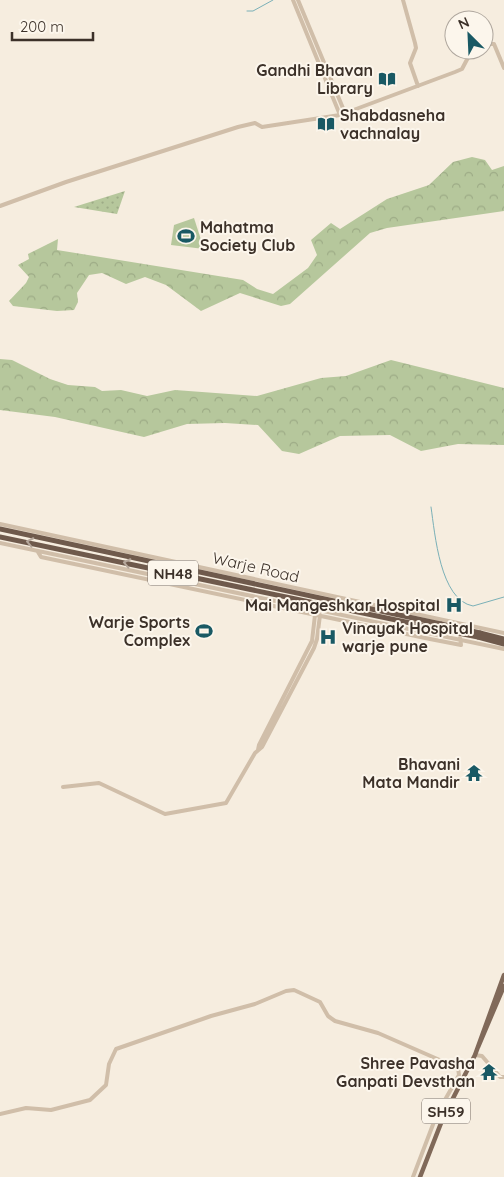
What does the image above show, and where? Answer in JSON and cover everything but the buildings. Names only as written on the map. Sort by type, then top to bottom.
[{"type":"highway","name":"NH48","points":[[0,529],[260,585],[504,644]]},
{"type":"highway","name":"NH48","points":[[0,536],[260,592],[440,627]]},
{"type":"highway","name":"NH48","points":[[477,638],[504,639]]},
{"type":"main road","name":"SH59","points":[[478,1047],[504,974]]},
{"type":"main road","name":"SH59","points":[[420,1177],[443,1118],[475,1054],[504,986]]},
{"type":"street","points":[[293,0],[340,115]]},
{"type":"street","points":[[298,0],[344,111]]},
{"type":"street","points":[[403,0],[416,48],[410,63],[418,86]]},
{"type":"street","points":[[494,44],[498,48],[504,68]]},
{"type":"street","points":[[0,206],[66,182],[238,127],[255,123],[262,127],[340,115],[344,111],[462,69],[467,60]]},
{"type":"street","name":"Warje Road","points":[[0,524],[504,632]]},
{"type":"street","name":"Warje Road","points":[[0,543],[446,636],[462,641],[477,638],[504,649]]},
{"type":"street","points":[[38,552],[41,557],[317,616],[462,641],[464,624]]},
{"type":"street","points":[[315,610],[317,616]]},
{"type":"street","points":[[63,787],[99,783],[165,814],[226,803],[260,747],[314,642],[317,616],[320,611]]},
{"type":"street","points":[[446,636],[450,620]]},
{"type":"street","points":[[477,626],[477,638]]},
{"type":"street","points":[[0,1114],[26,1108],[51,1110],[90,1100],[106,1085],[109,1064],[116,1049],[210,1016],[255,1004],[286,991],[294,990],[320,1002],[328,1016],[335,1021],[378,1034],[458,1068],[459,1074],[437,1114],[413,1177]]},
{"type":"street","points":[[475,1054],[482,1056],[500,1077],[504,1078]]},
{"type":"green space","points":[[472,157],[485,160],[492,170],[504,166],[504,211],[387,228],[370,233],[290,304],[281,306],[240,293],[201,311],[166,285],[145,277],[126,284],[102,273],[89,275],[77,293],[78,302],[74,310],[57,311],[13,306],[9,301],[26,283],[29,277],[18,265],[29,259],[28,254],[58,239],[57,250],[243,280],[257,289],[273,294],[308,268],[317,255],[311,240],[331,223],[340,229],[387,199],[429,185],[453,162]]},
{"type":"green space","points":[[125,191],[117,214],[74,207]]},
{"type":"green space","name":"Mahatma Society Club","points":[[194,218],[204,249],[171,245],[174,225]]},
{"type":"green space","points":[[0,359],[12,360],[50,379],[68,385],[95,387],[102,391],[121,390],[147,396],[175,390],[257,396],[321,378],[346,376],[391,360],[504,388],[504,445],[458,444],[421,451],[390,435],[340,436],[299,454],[282,451],[258,425],[225,423],[187,424],[144,437],[55,417],[0,410]]},
{"type":"waterway","points":[[247,11],[253,11],[273,0]]},
{"type":"waterway","points":[[431,507],[437,549],[446,579],[453,592],[462,601],[473,606],[504,597]]},
{"type":"place","name":"Gandhi Bhavan Library","points":[[387,79]]},
{"type":"place","name":"Shabdasneha vachnalay","points":[[326,124]]},
{"type":"place","name":"Mahatma Society Club","points":[[186,236]]},
{"type":"place","name":"Mai Mangeshkar Hospital","points":[[454,605]]},
{"type":"place","name":"Warje Sports Complex","points":[[204,631]]},
{"type":"place","name":"Vinayak Hospital warje pune","points":[[328,637]]},
{"type":"place","name":"Bhavani Mata Mandir","points":[[474,773]]},
{"type":"place","name":"Shree Pavasha Ganpati Devsthan","points":[[489,1072]]}]
